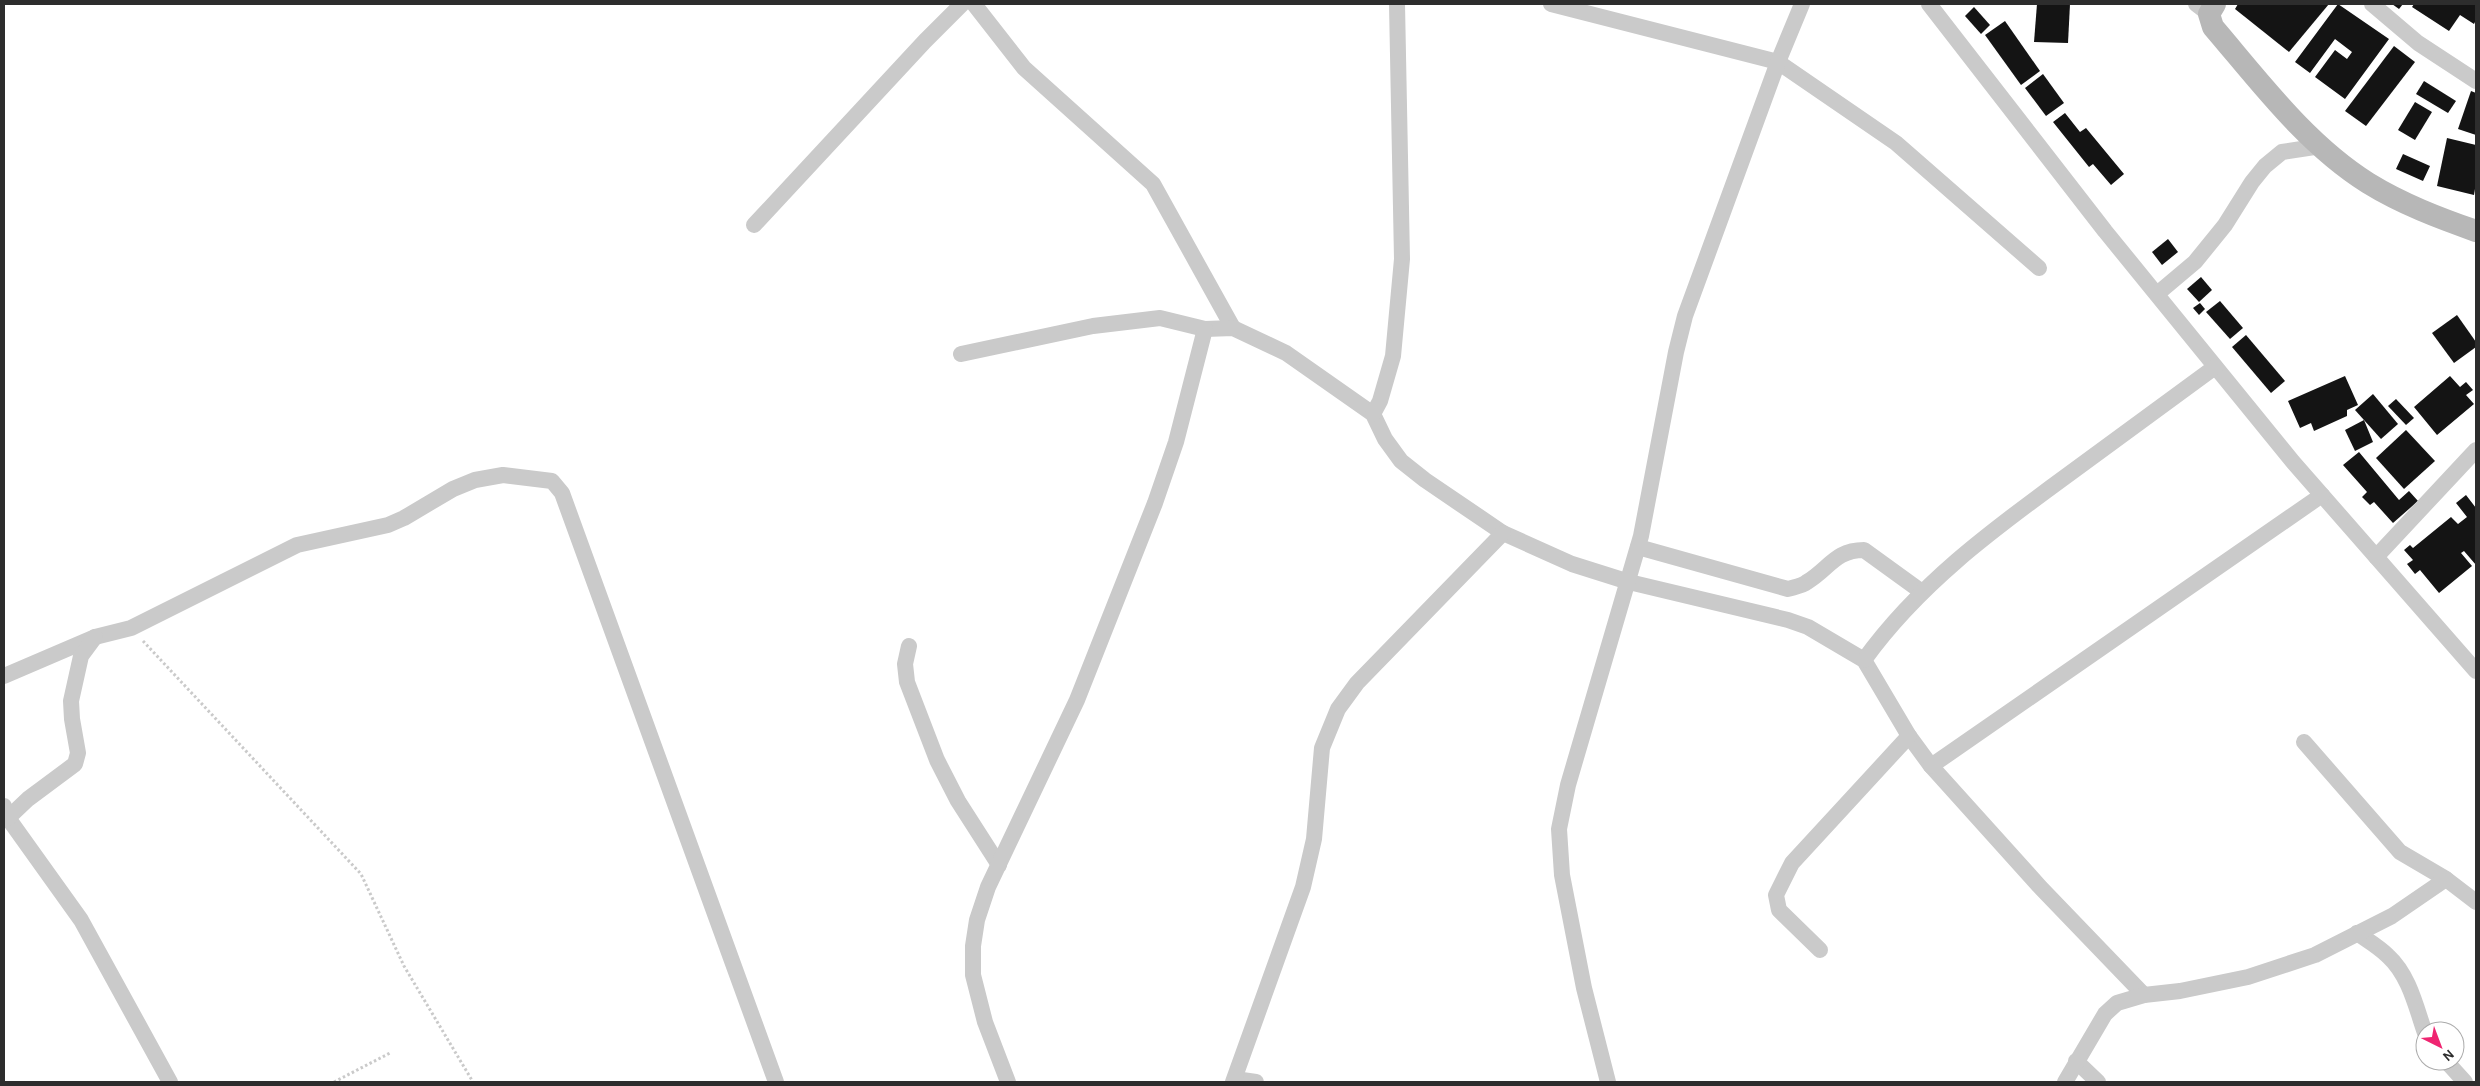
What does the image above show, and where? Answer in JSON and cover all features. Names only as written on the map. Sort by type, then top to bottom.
[{"type":"street","points":[[754,225],[925,41],[962,4]]},
{"type":"street","points":[[974,4],[1024,68],[1153,184],[1232,328]]},
{"type":"street","points":[[1372,414],[1380,401],[1393,356],[1402,259],[1397,4]]},
{"type":"street","points":[[1550,4],[1778,62],[1896,143],[2039,268]]},
{"type":"street","points":[[1608,1082],[1584,988],[1564,884],[1559,829],[1568,785],[1584,727],[1638,547],[1676,352],[1685,316],[1778,62],[1802,4]]},
{"type":"street","points":[[1929,4],[2105,232],[2215,367],[2322,495],[2476,671]]},
{"type":"street","points":[[2372,4],[2418,43],[2476,81]]},
{"type":"street","points":[[2207,7],[2213,27],[2300,127],[2321,146],[2367,182],[2392,197],[2433,216],[2476,231]]},
{"type":"street","points":[[2157,294],[2195,262],[2225,225],[2252,182],[2265,166],[2282,152],[2321,146]]},
{"type":"street","points":[[961,354],[1092,326],[1160,318],[1205,329],[1232,328],[1286,353],[1372,414],[1385,439],[1402,461],[1425,480],[1503,534],[1572,564],[1629,582],[1788,620],[1808,627],[1864,660],[1909,736],[1931,766],[2041,888],[2144,995]]},
{"type":"street","points":[[1008,1082],[985,1022],[973,975],[973,946],[977,920],[988,887],[1077,700],[1155,503],[1176,442],[1205,329]]},
{"type":"street","points":[[1864,660],[1882,635],[1922,592],[1991,530],[2215,367]]},
{"type":"street","points":[[2376,557],[2476,450]]},
{"type":"street","points":[[4,676],[95,637],[131,628],[297,545],[388,525],[404,518],[453,489],[475,480],[503,475],[552,481],[562,493],[771,1080]]},
{"type":"street","points":[[1931,766],[2322,495]]},
{"type":"street","points":[[1256,1082],[1234,1080],[1303,887],[1314,840],[1322,748],[1338,709],[1357,683],[1503,534]]},
{"type":"street","points":[[1638,547],[1788,589],[1806,583],[1838,556],[1852,550],[1864,550],[1922,592]]},
{"type":"street","points":[[95,637],[81,656],[71,701],[78,753],[76,764],[28,799],[6,812],[81,920],[170,1082]]},
{"type":"street","points":[[909,646],[905,664],[907,682],[937,760],[958,801],[999,864]]},
{"type":"street","points":[[1820,950],[1779,910],[1776,895],[1792,863],[1909,736]]},
{"type":"street","points":[[2304,742],[2400,852],[2446,879],[2476,902]]},
{"type":"street","points":[[2065,1082],[2105,1014],[2118,1003],[2144,995],[2180,991],[2248,977],[2315,955],[2392,916],[2446,879]]},
{"type":"street","points":[[2357,933],[2388,956],[2400,969],[2420,1021]]},
{"type":"street","points":[[2076,1061],[2098,1082]]},
{"type":"street","points":[[2455,1071],[2465,1082]]},
{"type":"path","points":[[131,628],[361,874],[404,966],[473,1082]]},
{"type":"path","points":[[334,1082],[390,1053]]},
{"type":"building","points":[[2037,4],[2070,4],[2068,43],[2034,42]]},
{"type":"building","points":[[2238,4],[2329,4],[2289,52],[2235,9]]},
{"type":"building","points":[[2338,4],[2389,39],[2345,99],[2315,77],[2335,50],[2347,59],[2352,52],[2335,39],[2310,73],[2295,62]]},
{"type":"building","points":[[2392,4],[2403,4],[2399,9]]},
{"type":"building","points":[[2414,4],[2476,4],[2476,20],[2474,24],[2460,15],[2449,31],[2412,7]]},
{"type":"building","points":[[1974,7],[1990,25],[1981,34],[1965,16]]},
{"type":"building","points":[[2005,21],[2040,71],[2021,85],[1985,35]]},
{"type":"building","points":[[2394,46],[2415,62],[2366,126],[2345,111]]},
{"type":"building","points":[[2043,74],[2064,103],[2046,116],[2025,88]]},
{"type":"building","points":[[2424,81],[2456,101],[2448,113],[2416,94]]},
{"type":"building","points":[[2471,91],[2476,93],[2476,135],[2458,129]]},
{"type":"building","points":[[2415,102],[2432,112],[2415,140],[2398,130]]},
{"type":"building","points":[[2065,113],[2080,132],[2086,128],[2124,174],[2111,185],[2093,164],[2089,167],[2053,122]]},
{"type":"building","points":[[2447,138],[2476,145],[2476,183],[2474,195],[2437,186]]},
{"type":"building","points":[[2403,154],[2430,166],[2423,181],[2396,169]]},
{"type":"building","points":[[2168,239],[2178,252],[2162,265],[2152,252]]},
{"type":"building","points":[[2201,277],[2212,290],[2199,302],[2187,289]]},
{"type":"building","points":[[2220,301],[2243,328],[2230,339],[2206,312]]},
{"type":"building","points":[[2200,303],[2205,309],[2199,315],[2193,308]]},
{"type":"building","points":[[2457,315],[2476,342],[2476,347],[2454,363],[2432,333]]},
{"type":"building","points":[[2246,335],[2285,381],[2271,393],[2232,347]]},
{"type":"building","points":[[2345,376],[2358,405],[2347,410],[2347,416],[2314,431],[2311,423],[2300,428],[2288,401]]},
{"type":"building","points":[[2450,376],[2460,387],[2466,382],[2473,390],[2466,395],[2474,404],[2437,435],[2414,407]]},
{"type":"building","points":[[2373,394],[2398,424],[2381,439],[2355,410]]},
{"type":"building","points":[[2396,399],[2414,418],[2406,425],[2388,406]]},
{"type":"building","points":[[2364,420],[2373,442],[2355,451],[2345,430]]},
{"type":"building","points":[[2406,430],[2435,461],[2404,489],[2376,458]]},
{"type":"building","points":[[2359,452],[2399,500],[2409,491],[2418,501],[2393,523],[2374,502],[2370,505],[2362,497],[2367,492],[2343,465]]},
{"type":"building","points":[[2466,495],[2476,508],[2476,565],[2464,551],[2461,553],[2472,566],[2439,593],[2420,570],[2415,574],[2407,564],[2413,560],[2404,550],[2410,545],[2413,548],[2451,517],[2458,524],[2467,517],[2456,503]]}]
